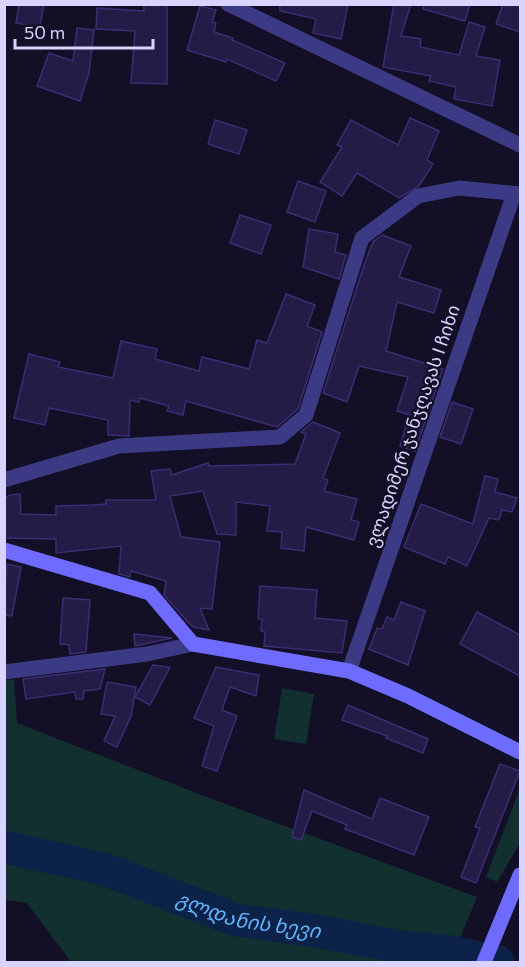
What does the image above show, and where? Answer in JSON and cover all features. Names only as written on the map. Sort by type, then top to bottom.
[{"type":"street","points":[[228,4],[520,145]]},
{"type":"street","name":"ვლადიმერ ჯანჯღავას I ჩიხი","points":[[4,480],[119,446],[280,437],[306,415],[362,238],[418,196],[459,188],[517,194],[349,671]]},
{"type":"street","points":[[4,550],[150,593],[193,644]]},
{"type":"street","points":[[4,672],[147,654],[193,644],[349,671],[408,696],[520,752]]},
{"type":"street","points":[[484,963],[518,882]]},
{"type":"green space","points":[[5,680],[14,680],[17,723],[207,797],[477,897],[450,962],[71,962],[27,903],[5,900]]},
{"type":"green space","points":[[282,688],[314,694],[306,744],[274,739]]},
{"type":"green space","points":[[520,788],[520,843],[497,882],[486,877]]},
{"type":"building","points":[[19,4],[44,4],[40,27],[16,23]]},
{"type":"building","points":[[144,4],[167,4],[167,84],[131,83],[135,31],[96,29],[97,8],[144,11]]},
{"type":"building","points":[[280,4],[348,4],[341,39],[313,33],[316,19],[280,11]]},
{"type":"building","points":[[394,4],[411,4],[401,36],[421,39],[420,47],[459,55],[469,22],[485,27],[476,56],[500,60],[492,106],[454,99],[456,87],[429,81],[431,76],[383,67]]},
{"type":"building","points":[[424,4],[470,4],[465,21],[423,9]]},
{"type":"building","points":[[503,4],[520,4],[520,32],[496,24]]},
{"type":"building","points":[[200,6],[216,10],[212,22],[216,23],[214,32],[233,38],[232,40],[285,63],[276,81],[227,59],[226,62],[187,50]]},
{"type":"building","points":[[77,28],[94,30],[89,73],[80,101],[37,86],[49,53],[73,61]]},
{"type":"building","points":[[410,118],[439,131],[427,160],[433,164],[419,186],[399,198],[357,173],[342,196],[320,182],[342,147],[337,145],[351,120],[398,145]]},
{"type":"building","points":[[215,120],[247,130],[239,154],[208,144]]},
{"type":"building","points":[[298,181],[326,191],[315,222],[287,212]]},
{"type":"building","points":[[240,215],[271,225],[261,254],[230,243]]},
{"type":"building","points":[[309,229],[338,234],[335,252],[346,255],[339,279],[303,267]]},
{"type":"building","points":[[382,235],[411,246],[399,277],[441,290],[434,313],[397,302],[386,351],[443,369],[415,451],[400,446],[409,415],[397,411],[408,377],[359,366],[347,402],[323,393],[365,262],[373,242]]},
{"type":"building","points":[[286,294],[315,305],[307,326],[322,332],[298,409],[277,427],[186,401],[183,415],[167,411],[169,406],[140,398],[139,402],[130,400],[129,436],[108,435],[108,420],[49,408],[45,425],[14,418],[29,354],[60,362],[58,367],[113,378],[121,341],[157,349],[155,359],[199,371],[202,357],[249,369],[257,340],[267,343]]},
{"type":"building","points":[[452,402],[473,409],[461,444],[440,437]]},
{"type":"building","points":[[313,422],[340,433],[323,478],[328,480],[324,491],[357,499],[351,520],[359,522],[354,540],[306,527],[304,551],[281,548],[282,532],[267,531],[270,506],[236,502],[236,535],[217,534],[203,491],[170,496],[181,537],[220,542],[212,609],[200,608],[209,630],[193,627],[164,595],[166,581],[131,571],[130,577],[119,574],[121,546],[56,553],[56,539],[4,538],[4,499],[10,495],[20,494],[21,514],[56,515],[56,506],[106,504],[106,500],[156,500],[151,471],[170,469],[172,475],[208,463],[209,466],[295,464],[306,434],[301,432]]},
{"type":"building","points":[[485,476],[498,479],[495,492],[517,498],[512,512],[502,510],[499,520],[489,518],[467,566],[448,557],[445,564],[404,547],[421,504],[473,524]]},
{"type":"building","points":[[7,564],[21,567],[12,616],[4,615]]},
{"type":"building","points":[[260,586],[317,590],[315,618],[347,621],[342,653],[264,646],[265,632],[261,631],[262,619],[258,619]]},
{"type":"building","points":[[63,598],[90,600],[86,652],[70,654],[69,645],[60,644]]},
{"type":"building","points":[[401,602],[425,611],[408,665],[369,649],[377,628],[382,629],[387,617],[394,620]]},
{"type":"building","points":[[477,612],[520,635],[520,676],[460,644]]},
{"type":"building","points":[[134,634],[172,638],[135,646]]},
{"type":"building","points":[[153,665],[170,667],[150,705],[135,697]]},
{"type":"building","points":[[216,667],[259,675],[256,696],[230,687],[222,710],[237,716],[217,771],[202,766],[214,726],[194,718]]},
{"type":"building","points":[[105,669],[100,689],[84,691],[83,699],[76,699],[75,692],[26,699],[23,679]]},
{"type":"building","points":[[107,682],[136,687],[131,716],[117,747],[104,741],[115,716],[101,714]]},
{"type":"building","points":[[348,705],[428,739],[423,753],[386,738],[387,736],[342,720]]},
{"type":"building","points":[[500,764],[520,771],[476,883],[461,877],[480,828],[475,827]]},
{"type":"building","points":[[304,790],[372,819],[380,798],[429,817],[414,855],[345,829],[347,825],[312,811],[301,840],[292,837]]},
{"type":"waterway","name":"გლდანის ხევი","points":[[4,847],[104,869],[236,920],[317,931],[401,947],[451,952],[498,962]]}]
